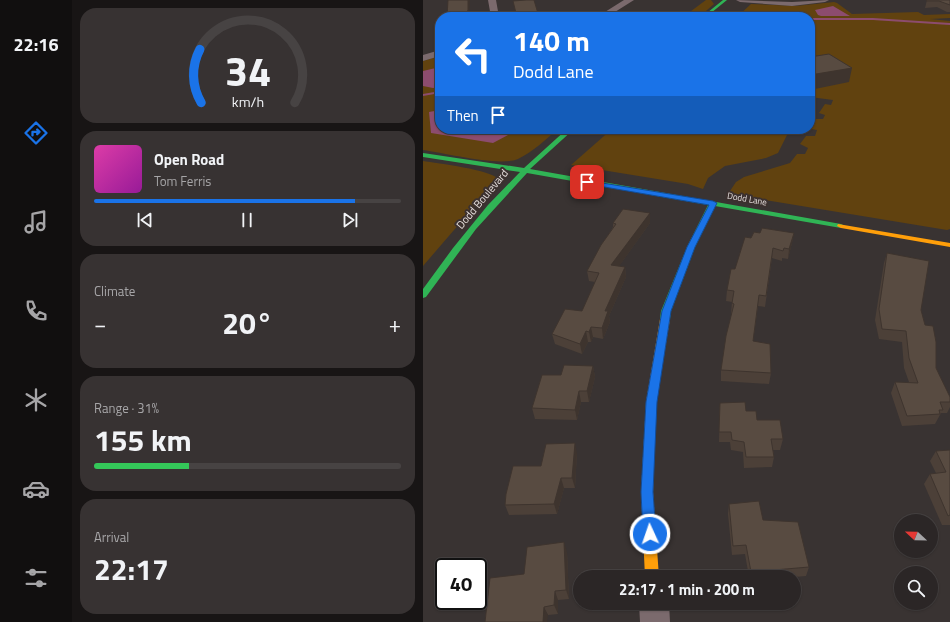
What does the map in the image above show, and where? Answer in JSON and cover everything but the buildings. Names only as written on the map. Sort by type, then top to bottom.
[{"type":"street","points":[[492,0],[494,12]]},
{"type":"street","points":[[610,12],[630,0]]},
{"type":"street","points":[[710,12],[725,0]]},
{"type":"street","points":[[738,1],[792,4],[825,0]]},
{"type":"street","points":[[423,58],[435,54]]},
{"type":"street","name":"Dodd Boulevard","points":[[423,294],[440,268],[496,199],[522,170],[565,134]]},
{"type":"street","name":"Dodd Lane","points":[[423,155],[522,170],[950,245]]},
{"type":"street","points":[[652,570],[647,492],[651,402],[667,311],[691,247],[713,203]]},
{"type":"street","points":[[654,610],[655,622]]},
{"type":"shaded area","points":[[706,0],[711,0],[714,4],[705,12],[690,12]]},
{"type":"shaded area","points":[[834,2],[852,14],[918,12],[924,15],[950,14],[950,18],[930,19],[950,21],[950,229],[947,230],[728,194],[736,182],[744,177],[790,163],[797,154],[805,154],[808,148],[800,144],[806,136],[815,136],[817,130],[815,130],[815,119],[823,119],[825,115],[819,113],[825,104],[831,105],[833,100],[815,98],[815,12],[742,12],[751,4],[796,6]]},
{"type":"shaded area","points":[[833,6],[850,16],[821,16],[818,15],[815,10]]},
{"type":"shaded area","points":[[435,57],[435,134],[552,134],[529,153],[518,159],[509,161],[472,159],[423,150],[423,61]]},
{"type":"shaded area","points":[[435,68],[435,88],[423,86],[423,71]]},
{"type":"shaded area","points":[[435,111],[435,134],[431,133],[429,112]]},
{"type":"shaded area","points":[[437,134],[508,134],[493,143]]},
{"type":"shaded area","points":[[606,134],[788,134],[778,153],[766,158],[725,166],[708,178],[703,189],[688,184],[571,165]]},
{"type":"shaded area","points":[[423,161],[475,170],[494,176],[498,179],[423,266]]},
{"type":"waterway","points":[[815,19],[873,19],[950,24]]},
{"type":"waterway","points":[[423,95],[435,93]]},
{"type":"traffic: fast","points":[[710,12],[725,0]]},
{"type":"traffic: fast","points":[[423,295],[456,249],[491,206],[529,166],[565,134]]},
{"type":"traffic: fast","points":[[423,155],[522,170],[841,226]]},
{"type":"traffic: fast","points":[[665,319],[666,311],[691,247],[713,203]]},
{"type":"traffic: slow","points":[[841,226],[950,245]]},
{"type":"traffic: slow","points":[[652,570],[647,492],[651,402],[665,319]]},
{"type":"route","points":[[587,182],[713,203],[691,247],[667,311],[651,402],[647,492],[650,534]]}]
